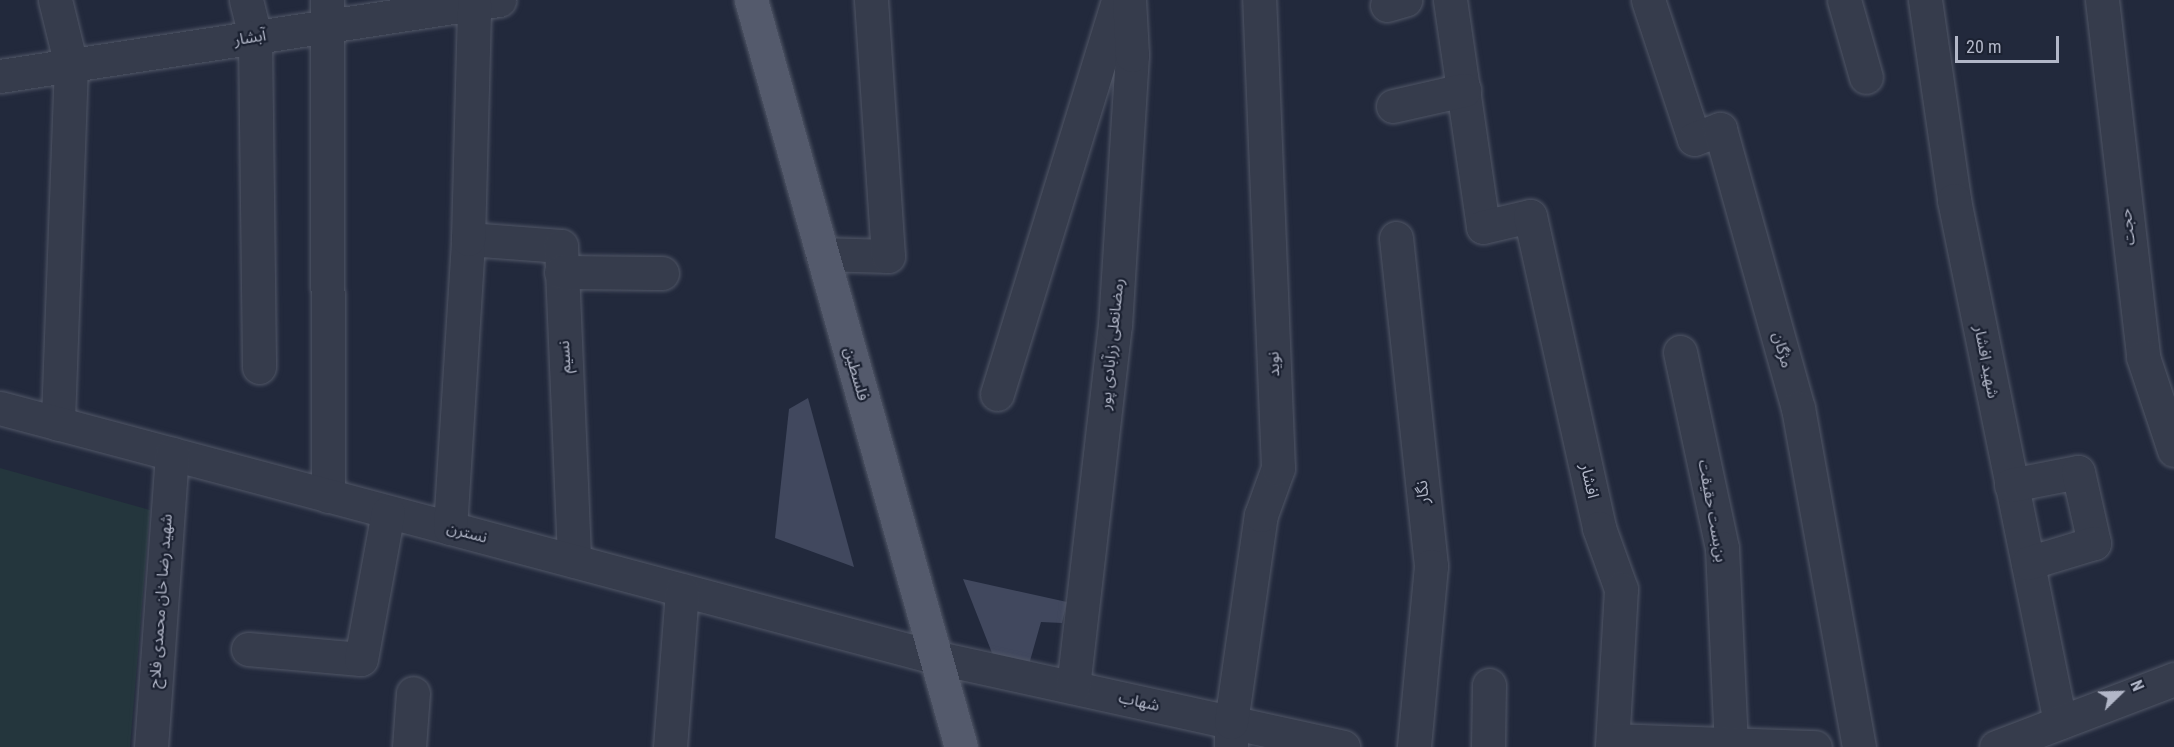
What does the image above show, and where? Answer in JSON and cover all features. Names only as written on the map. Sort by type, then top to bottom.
[{"type":"main road","name":"فلسطین","points":[[752,0],[961,747]]},
{"type":"street","points":[[55,0],[71,65],[58,424]]},
{"type":"street","points":[[246,0],[255,37],[259,367]]},
{"type":"street","points":[[822,254],[888,256],[871,0]]},
{"type":"street","points":[[998,394],[1118,0]]},
{"type":"street","name":"رمضانعلی زرآبادی پور","points":[[1073,687],[1115,325],[1132,55],[1129,0]]},
{"type":"street","name":"نوید","points":[[1231,735],[1260,515],[1278,468],[1259,0]]},
{"type":"street","points":[[1393,106],[1464,90],[1450,0]]},
{"type":"street","name":"مژگان","points":[[1648,0],[1694,139],[1720,129],[1798,408],[1859,747]]},
{"type":"street","points":[[1844,0],[1866,77]]},
{"type":"street","name":"شهید افشار","points":[[1925,0],[1954,200],[2060,722]]},
{"type":"street","name":"حجت","points":[[2102,0],[2143,357],[2174,450]]},
{"type":"street","points":[[450,528],[468,239],[487,2]]},
{"type":"street","name":"آبشار","points":[[0,76],[255,37],[327,13],[487,2]]},
{"type":"street","points":[[327,13],[328,496]]},
{"type":"street","name":"افشار","points":[[1464,90],[1483,227],[1530,216],[1599,528],[1622,590],[1612,744]]},
{"type":"street","name":"نگار","points":[[1396,238],[1431,566],[1414,747]]},
{"type":"street","name":"نسیم","points":[[468,239],[561,246],[574,561]]},
{"type":"street","points":[[561,272],[662,273]]},
{"type":"street","name":"بن‌بست حقیقت","points":[[1680,352],[1722,548],[1731,744]]},
{"type":"street","name":"نسترن","points":[[0,408],[934,657]]},
{"type":"street","name":"شهید رضا خان محمدی فلاح","points":[[151,747],[172,454]]},
{"type":"street","points":[[2011,485],[2079,472],[2094,543],[2028,563]]},
{"type":"street","points":[[248,649],[361,659],[388,512]]},
{"type":"street","points":[[670,747],[682,590]]},
{"type":"street","name":"شهاب","points":[[934,657],[1073,687],[1231,735],[1341,747]]},
{"type":"street","points":[[1996,747],[2174,679]]},
{"type":"street","points":[[1488,747],[1489,685]]},
{"type":"street","points":[[409,747],[413,693]]},
{"type":"street","points":[[1612,744],[1815,747]]},
{"type":"shaded area","points":[[0,468],[150,510],[130,747],[0,747]]},
{"type":"building","points":[[808,398],[854,567],[775,538],[789,409]]},
{"type":"building","points":[[963,579],[1067,602],[1062,623],[1041,622],[1028,668],[1004,662],[992,653]]}]
